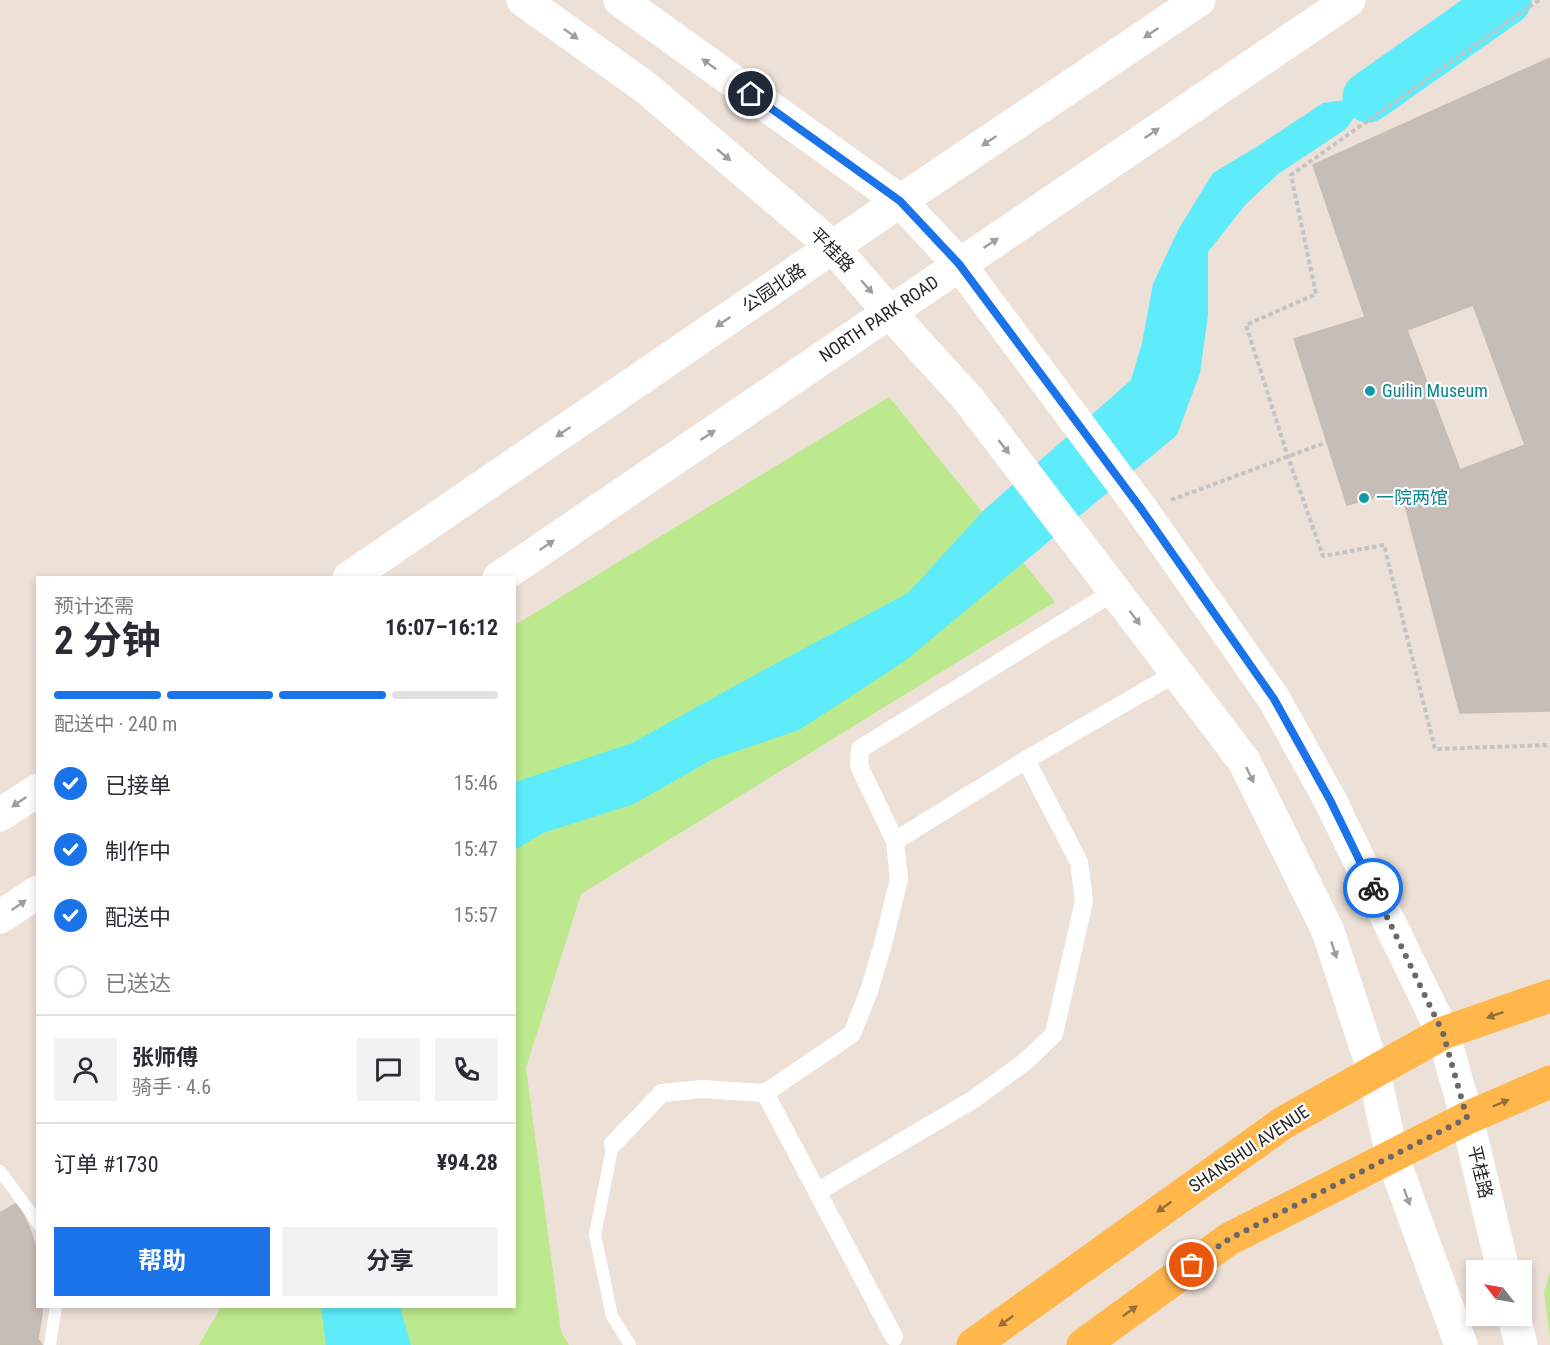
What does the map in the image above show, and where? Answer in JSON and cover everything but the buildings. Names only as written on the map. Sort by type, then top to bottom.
[{"type":"main road","name":"平桂路","points":[[523,0],[645,87],[833,247],[888,312],[969,400],[1244,761],[1328,931],[1374,1072],[1392,1156],[1461,1345]]},
{"type":"main road","points":[[620,0],[900,201],[959,264]]},
{"type":"main road","name":"公园北路","points":[[353,576],[900,201],[1199,0]]},
{"type":"main road","name":"NORTH PARK ROAD","points":[[502,576],[1349,0]]},
{"type":"main road","name":"平桂路","points":[[959,264],[1142,510],[1274,699],[1330,800],[1443,1033],[1467,1118],[1501,1260]]},
{"type":"main road","points":[[0,815],[36,791]]},
{"type":"main road","points":[[0,917],[36,893]]},
{"type":"main road","name":"SHANSHUI AVENUE","points":[[973,1345],[1282,1123],[1443,1033],[1550,996]]},
{"type":"main road","points":[[1083,1345],[1229,1239],[1467,1118],[1550,1083]]},
{"type":"main road","points":[[1516,1326],[1521,1345]]},
{"type":"street","points":[[613,1144],[662,1093],[702,1089],[765,1093],[852,1034],[869,991],[899,879],[895,842],[859,766],[860,749],[1115,591]]},
{"type":"street","points":[[895,842],[1026,760],[1176,673]]},
{"type":"street","points":[[818,1192],[974,1099],[1026,1061],[1054,1034],[1084,901],[1079,862],[1026,760]]},
{"type":"street","points":[[765,1093],[894,1337]]},
{"type":"lane","points":[[613,1144],[595,1235],[612,1316],[630,1345]]},
{"type":"lane","points":[[0,1171],[36,1221]]},
{"type":"lane","points":[[50,1345],[56,1308]]},
{"type":"path","points":[[1539,0],[1291,175],[1316,294],[1246,326],[1288,458],[1323,556],[1384,545],[1435,749],[1550,745]]},
{"type":"path","points":[[1142,510],[1327,442]]},
{"type":"green space","points":[[889,397],[1055,602],[581,894],[526,1068],[561,1332],[569,1345],[199,1345],[220,1308],[516,1308],[516,624]]},
{"type":"green space","points":[[1550,1272],[1550,1337],[1544,1293]]},
{"type":"water","points":[[1368,97],[1346,129],[1278,174],[1246,204],[1208,252],[1208,315],[1200,373],[1177,435],[905,661],[799,730],[711,760],[634,804],[543,833],[516,849],[516,782],[632,743],[908,593],[983,511],[1131,380],[1142,343],[1153,284],[1178,230],[1213,173],[1323,103]]},
{"type":"water","points":[[321,1308],[400,1308],[411,1345],[326,1345]]},
{"type":"waterway","points":[[1368,97],[1506,0]]},
{"type":"way so far","points":[[1192,1265],[1229,1239],[1467,1118],[1443,1033],[1373,888]]},
{"type":"place","name":"Guilin Museum","points":[[1370,391]]},
{"type":"place","name":"一院两馆","points":[[1364,498]]},
{"type":"route","points":[[751,94],[900,201],[959,264],[1142,510],[1274,699],[1330,800],[1373,888]]}]
